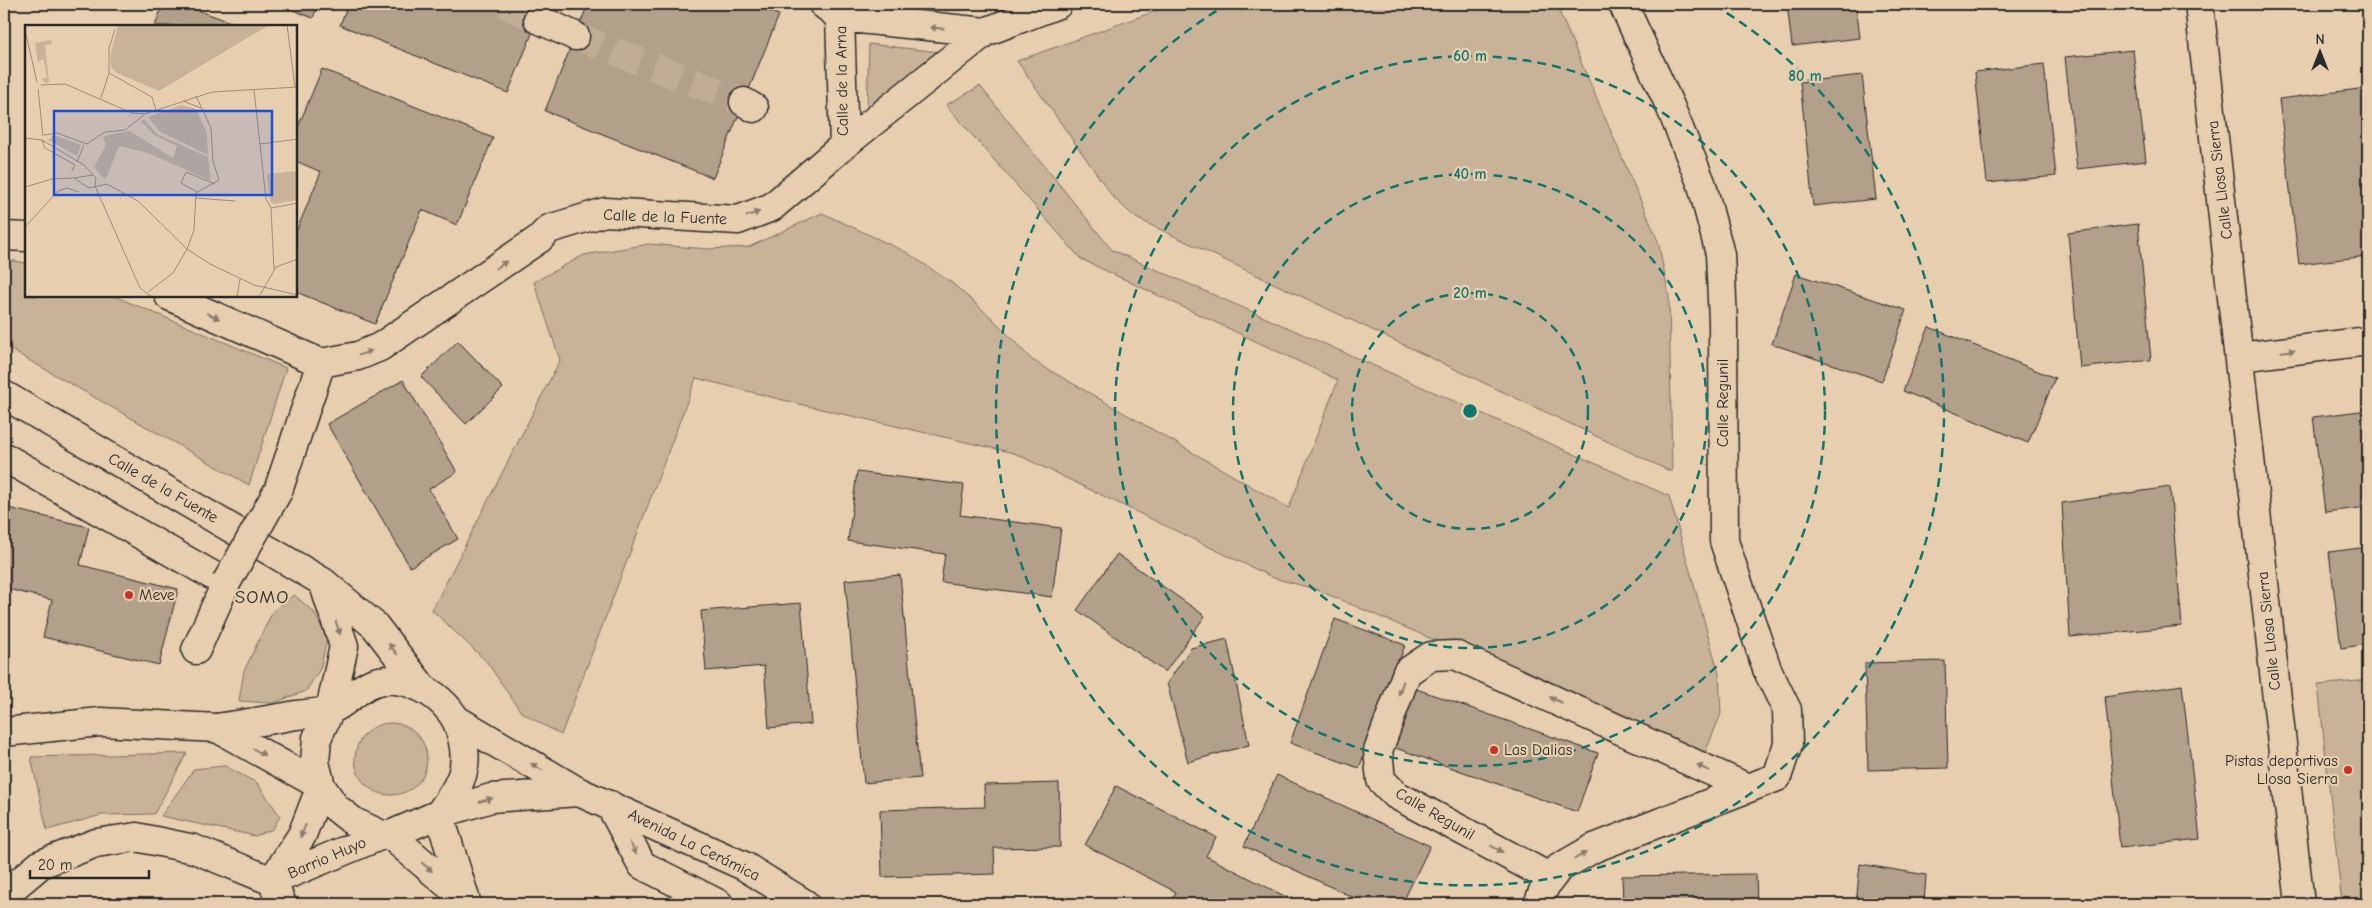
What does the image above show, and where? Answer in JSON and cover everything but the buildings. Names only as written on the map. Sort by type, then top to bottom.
[{"type":"street","name":"Calle de la Arna","points":[[844,145],[832,10],[985,32],[1058,4]]},
{"type":"street","name":"Calle Regunil","points":[[1538,904],[1545,886],[1559,868],[1594,848],[1777,777],[1788,744],[1787,710],[1767,669],[1724,541],[1723,322],[1720,254],[1702,185],[1670,106],[1623,4]]},
{"type":"street","name":"Calle Llosa Sierra","points":[[2199,4],[2300,904]]},
{"type":"street","points":[[538,19],[575,36]]},
{"type":"street","name":"Calle de la Fuente","points":[[321,363],[358,356],[380,347],[539,239],[549,230],[605,212],[738,220],[772,207],[844,145],[985,32]]},
{"type":"street","points":[[4,236],[25,237]]},
{"type":"street","points":[[174,298],[321,363],[278,491],[226,583],[196,650]]},
{"type":"street","points":[[2240,357],[2368,341]]},
{"type":"street","name":"Calle de la Fuente","points":[[4,395],[323,582],[374,626],[422,687]]},
{"type":"street","points":[[4,457],[226,583]]},
{"type":"street","points":[[323,582],[344,646],[330,710],[316,738],[315,762],[321,786],[335,807],[341,812],[354,822],[386,835],[466,901]]},
{"type":"street","name":"Calle Regunil","points":[[1551,878],[1396,795],[1381,780],[1378,751],[1407,672],[1431,656],[1455,654],[1748,788]]},
{"type":"street","points":[[4,732],[100,722],[217,728],[330,710],[372,683],[398,681],[422,687],[442,701],[456,720],[464,743],[465,768],[458,788],[439,814]]},
{"type":"street","name":"Avenida La Cerámica","points":[[456,720],[579,792],[610,804],[744,866],[805,904]]},
{"type":"street","points":[[217,728],[321,786]]},
{"type":"street","points":[[4,895],[41,864],[96,843],[136,837],[194,849],[278,893],[321,786]]},
{"type":"street","points":[[386,835],[439,814],[492,798],[579,792]]},
{"type":"street","points":[[610,804],[642,865],[719,904]]},
{"type":"street","points":[[439,814],[466,901]]},
{"type":"street","name":"Barrio Huyo","points":[[278,893],[386,835]]},
{"type":"shaded area","points":[[1175,4],[1556,4],[1658,241],[1669,297],[1672,472],[1136,218],[1113,197],[1017,61]]},
{"type":"shaded area","points":[[869,44],[939,52],[867,107]]},
{"type":"shaded area","points":[[980,86],[1112,250],[1669,496],[1719,674],[1721,714],[1704,755],[1315,589],[1274,578],[1014,453],[799,404],[696,378],[561,735],[521,712],[487,662],[432,610],[560,360],[534,282],[584,255],[649,244],[707,249],[749,247],[822,213],[906,252],[952,283],[992,318],[1032,360],[1289,508],[1338,380],[1081,259],[946,105]]},
{"type":"shaded area","points":[[4,259],[25,263],[25,298],[119,298],[286,368],[249,485],[4,346]]},
{"type":"shaded area","points":[[294,595],[314,612],[327,639],[320,669],[306,691],[273,703],[239,701],[244,671],[273,611]]},
{"type":"shaded area","name":"Pistas deportivas Llosa Sierra","points":[[2368,680],[2368,904],[2342,904],[2318,685]]},
{"type":"shaded area","points":[[391,723],[411,729],[421,739],[427,759],[421,779],[411,789],[391,795],[371,789],[361,779],[355,759],[361,739],[371,729]]},
{"type":"shaded area","points":[[187,753],[154,814],[102,815],[47,830],[31,757]]},
{"type":"shaded area","points":[[225,766],[257,783],[280,816],[273,829],[255,836],[161,816],[194,769]]},
{"type":"tunnel","points":[[504,4],[538,19]]},
{"type":"tunnel","points":[[575,36],[744,102]]},
{"type":"place","name":"Meve","points":[[129,595]]},
{"type":"place","name":"Las Dalias","points":[[1494,750]]},
{"type":"place","name":"Pistas deportivas Llosa Sierra","points":[[2348,770]]},
{"type":"district","name":"SOMO","points":[[262,597]]}]
